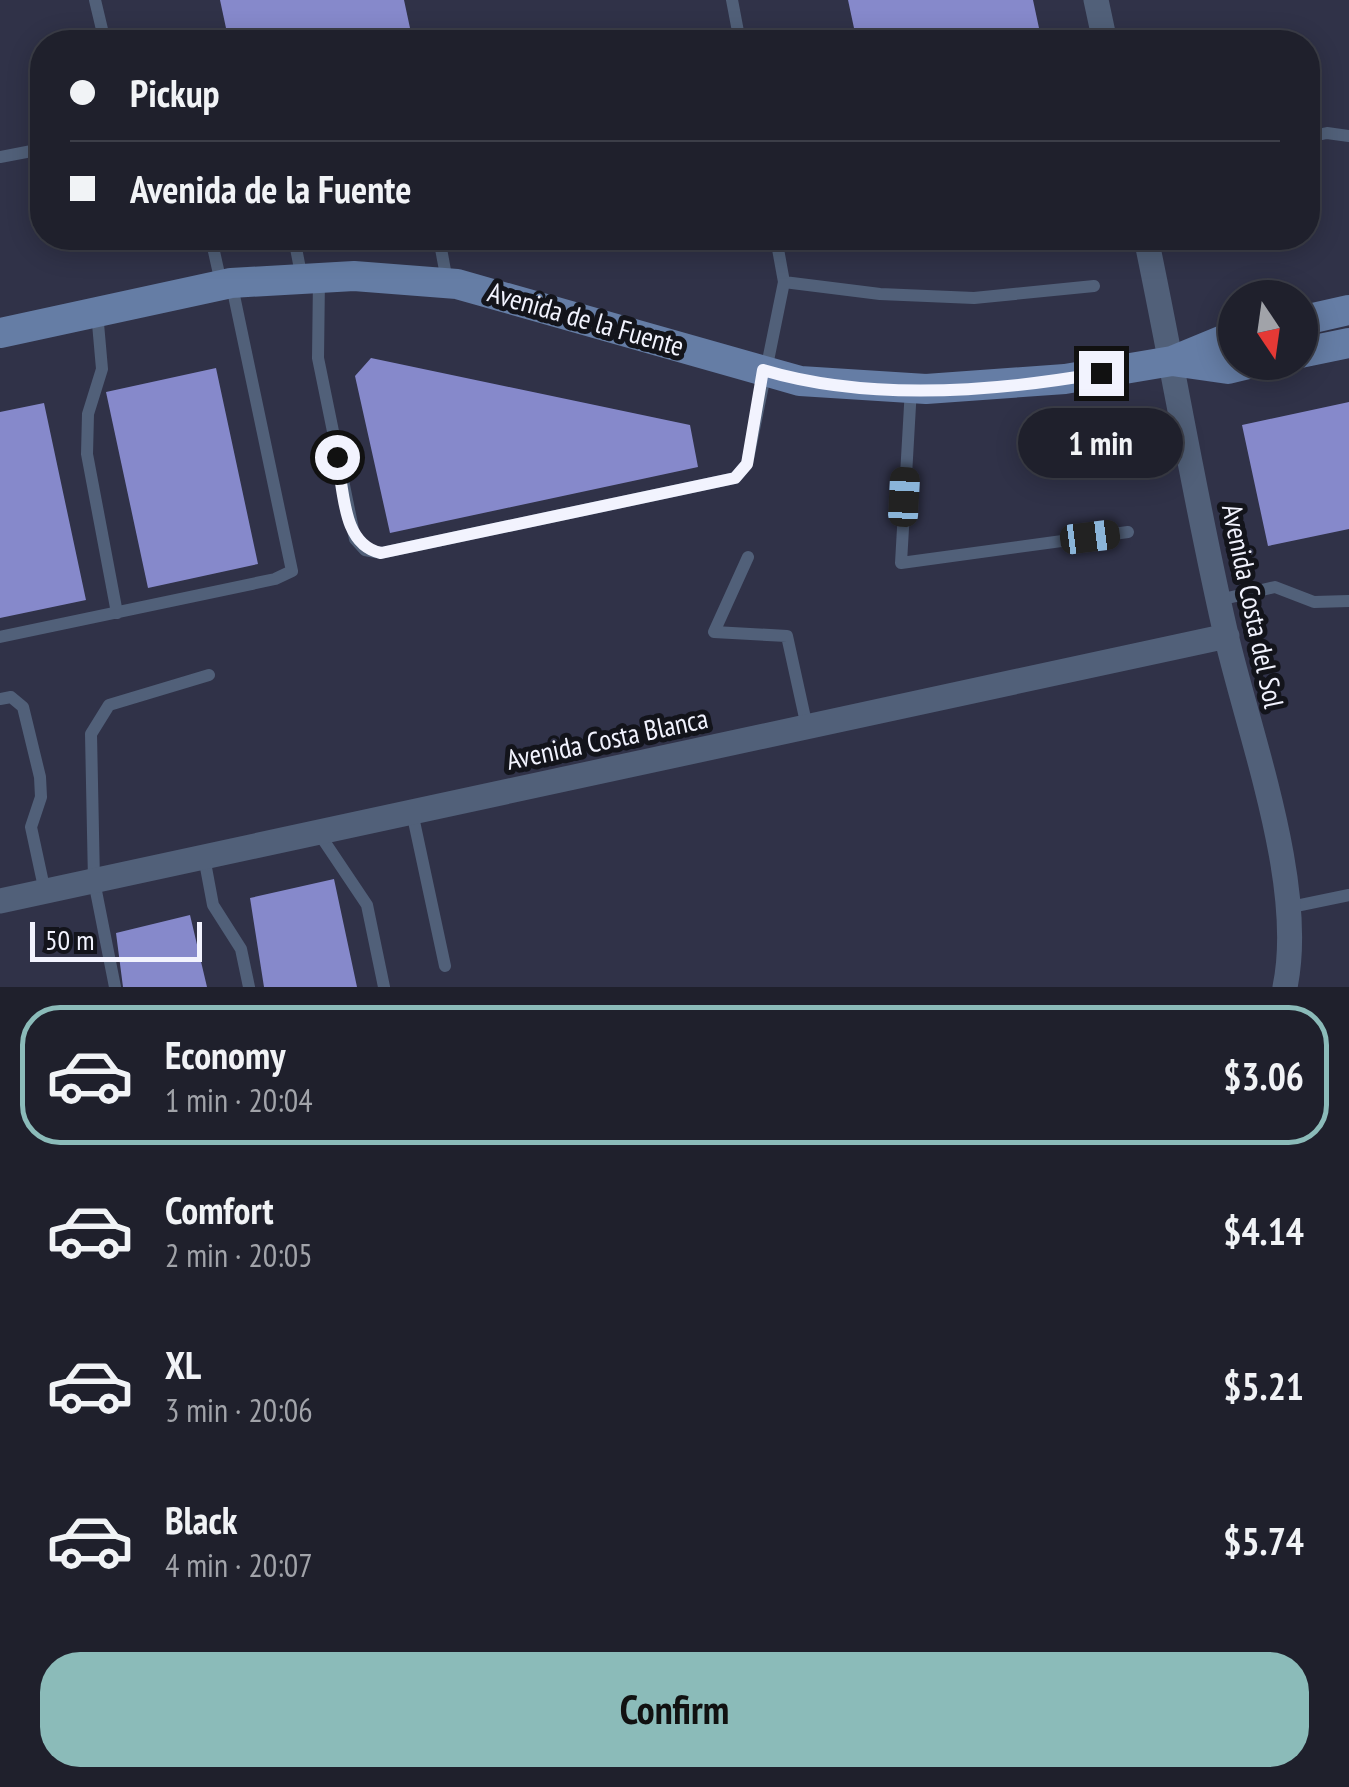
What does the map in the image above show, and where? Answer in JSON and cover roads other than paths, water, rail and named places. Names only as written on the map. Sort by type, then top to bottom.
[{"type":"street","points":[[1096,0],[1102,30]]},
{"type":"street","name":"Avenida Costa del Sol","points":[[1149,250],[1219,600],[1291,907],[1292,954],[1285,987]]},
{"type":"street","name":"Avenida de la Fuente","points":[[0,333],[226,284],[354,276],[448,283],[589,318],[800,381],[911,388],[1066,379],[1172,360],[1218,342]]},
{"type":"street","points":[[1318,316],[1349,310]]},
{"type":"street","points":[[1318,350],[1349,343]]},
{"type":"street","name":"Avenida de la Fuente","points":[[1172,360],[1218,367]]},
{"type":"street","name":"Avenida Costa Blanca","points":[[0,901],[1227,636]]},
{"type":"lane","points":[[95,0],[102,30]]},
{"type":"lane","points":[[732,0],[738,30]]},
{"type":"lane","points":[[1320,134],[1349,136]]},
{"type":"lane","points":[[0,158],[30,152]]},
{"type":"lane","points":[[0,638],[275,579],[292,571],[216,250]]},
{"type":"lane","points":[[299,250],[310,279],[318,358],[354,539],[365,550],[381,553],[735,478],[747,464],[763,370],[784,282],[778,250]]},
{"type":"lane","points":[[441,250],[448,283]]},
{"type":"lane","points":[[784,282],[880,294],[974,298],[1094,286]]},
{"type":"lane","points":[[96,312],[102,369],[88,414],[87,454],[118,612]]},
{"type":"lane","points":[[911,388],[901,562],[1128,532]]},
{"type":"lane","points":[[748,557],[714,632],[787,636],[807,727]]},
{"type":"lane","points":[[1219,600],[1275,588],[1314,602],[1349,601]]},
{"type":"lane","points":[[115,987],[94,881],[91,734],[110,704],[209,675]]},
{"type":"lane","points":[[0,699],[12,696],[23,707],[40,777],[41,797],[31,827],[44,892]]},
{"type":"lane","points":[[412,812],[446,966]]},
{"type":"lane","points":[[318,832],[356,882],[367,905],[384,987]]},
{"type":"lane","points":[[204,857],[213,905],[241,949],[249,987]]},
{"type":"lane","points":[[1291,907],[1349,896]]}]
